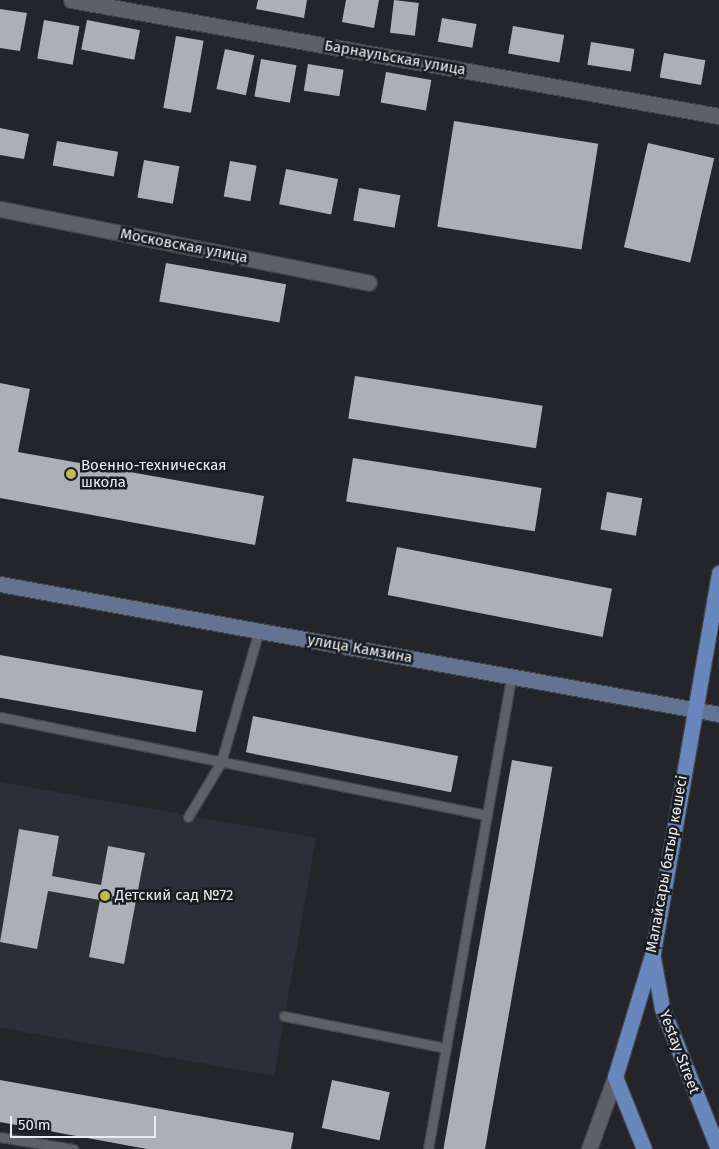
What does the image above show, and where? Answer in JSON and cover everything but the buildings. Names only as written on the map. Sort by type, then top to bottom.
[{"type":"main road","name":"Малайсары батыр көшесі","points":[[615,1077],[653,952],[719,574]]},
{"type":"main road","name":"улица Камзина","points":[[0,584],[719,714]]},
{"type":"main road","name":"Yestay Street","points":[[653,952],[662,1008],[718,1149]]},
{"type":"main road","points":[[615,1077],[644,1149]]},
{"type":"street","name":"Барнаульская улица","points":[[71,0],[719,116]]},
{"type":"street","name":"Московская улица","points":[[0,209],[369,283]]},
{"type":"street","name":"Малайсары батыр көшесі","points":[[590,1149],[615,1077]]},
{"type":"lane","points":[[188,816],[221,762],[259,630]]},
{"type":"lane","points":[[428,1149],[511,676]]},
{"type":"lane","points":[[0,717],[487,815]]},
{"type":"lane","points":[[284,1016],[446,1048]]},
{"type":"lane","points":[[0,1137],[73,1149]]},
{"type":"shaded area","points":[[0,782],[316,838],[274,1076],[0,1028]]},
{"type":"place","name":"Военно-техническая школа","points":[[71,474]]},
{"type":"place","name":"Детский сад №72","points":[[105,896]]}]
